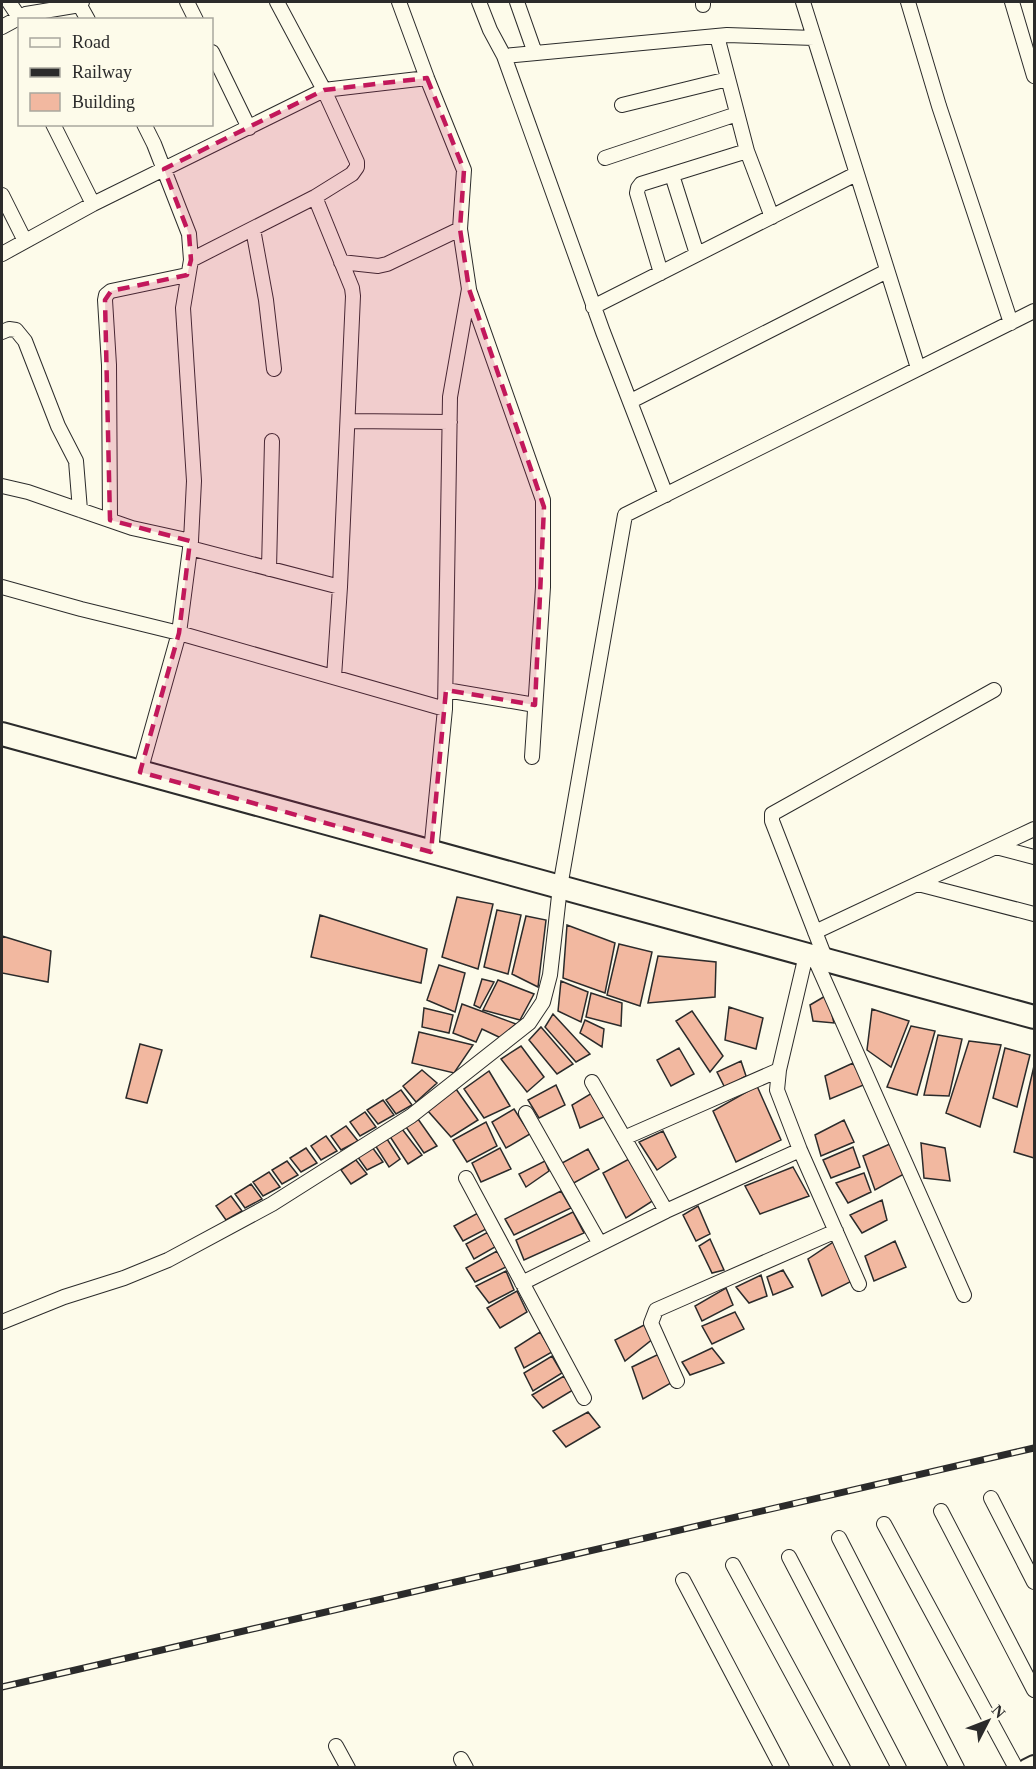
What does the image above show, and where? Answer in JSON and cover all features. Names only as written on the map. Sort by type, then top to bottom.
[{"type":"highway","points":[[2,734],[1035,1017]]},
{"type":"street","points":[[9,2],[19,17]]},
{"type":"street","points":[[187,2],[195,18]]},
{"type":"street","points":[[191,260],[315,197],[352,174],[357,167],[357,162],[324,90],[278,2]]},
{"type":"street","points":[[399,2],[464,170],[460,229],[469,289],[543,500],[543,587],[532,758]]},
{"type":"street","points":[[479,2],[504,56],[593,306],[666,495]]},
{"type":"street","points":[[517,2],[535,53]]},
{"type":"street","points":[[803,2],[918,368]]},
{"type":"street","points":[[908,2],[1011,323]]},
{"type":"street","points":[[1012,2],[1035,76]]},
{"type":"street","points":[[2,27],[19,17],[80,3],[87,18]]},
{"type":"street","points":[[504,56],[717,36],[814,38]]},
{"type":"street","points":[[717,36],[747,151],[772,217]]},
{"type":"street","points":[[213,53],[249,128]]},
{"type":"street","points":[[2,254],[93,204],[324,90],[427,78]]},
{"type":"street","points":[[622,105],[728,79]]},
{"type":"street","points":[[605,158],[737,114]]},
{"type":"street","points":[[54,126],[93,204]]},
{"type":"street","points":[[140,772],[179,633],[190,545],[194,481],[183,308],[191,260],[189,234],[145,126]]},
{"type":"street","points":[[661,273],[637,193],[638,188],[641,184],[747,151]]},
{"type":"street","points":[[672,174],[697,254]]},
{"type":"street","points":[[593,306],[856,174]]},
{"type":"street","points":[[2,195],[25,241]]},
{"type":"street","points":[[315,197],[353,296],[334,677]]},
{"type":"street","points":[[253,229],[267,300],[274,369]]},
{"type":"street","points":[[341,262],[378,266],[387,264],[460,229]]},
{"type":"street","points":[[631,401],[887,271]]},
{"type":"street","points":[[110,520],[106,295],[111,291],[187,275]]},
{"type":"street","points":[[431,852],[446,690],[450,397],[469,289]]},
{"type":"street","points":[[2,1322],[168,1260],[272,1204],[411,1116],[529,1023],[543,1002],[550,975],[560,887],[625,515],[1035,311]]},
{"type":"street","points":[[2,332],[9,329],[16,330],[25,341],[58,426],[76,461],[80,510]]},
{"type":"street","points":[[348,421],[450,422]]},
{"type":"street","points":[[269,569],[272,441]]},
{"type":"street","points":[[2,486],[28,492],[132,528],[269,569],[340,587]]},
{"type":"street","points":[[2,587],[179,633],[445,709]]},
{"type":"street","points":[[446,690],[535,705]]},
{"type":"street","points":[[859,1284],[800,1150],[777,1090],[779,1070],[815,957],[815,932],[772,820],[772,814],[994,690]]},
{"type":"street","points":[[815,932],[1035,828]]},
{"type":"street","points":[[996,847],[1035,858]]},
{"type":"street","points":[[918,884],[1035,914]]},
{"type":"street","points":[[815,957],[964,1295]]},
{"type":"street","points":[[624,1138],[779,1070]]},
{"type":"street","points":[[592,1082],[666,1211]]},
{"type":"street","points":[[526,1113],[600,1244]]},
{"type":"street","points":[[522,1283],[666,1211],[800,1150]]},
{"type":"street","points":[[466,1178],[584,1398]]},
{"type":"street","points":[[677,1381],[651,1323],[656,1310],[836,1231]]},
{"type":"street","points":[[992,1498],[1035,1582]]},
{"type":"street","points":[[941,1511],[1035,1690]]},
{"type":"street","points":[[884,1524],[1016,1767]]},
{"type":"street","points":[[839,1538],[957,1767]]},
{"type":"street","points":[[789,1557],[899,1767]]},
{"type":"street","points":[[733,1565],[843,1767]]},
{"type":"street","points":[[683,1580],[783,1767]]},
{"type":"street","points":[[336,1746],[348,1767]]},
{"type":"street","points":[[1026,1767],[1035,1764]]},
{"type":"highlighted area","points":[[427,78],[464,170],[460,229],[469,289],[544,507],[535,705],[446,690],[431,852],[140,772],[179,633],[190,541],[110,520],[105,300],[111,291],[187,275],[191,260],[189,234],[164,169],[324,90]]},
{"type":"building","points":[[457,897],[493,904],[478,969],[442,957]]},
{"type":"building","points":[[497,910],[521,915],[508,974],[484,967]]},
{"type":"building","points":[[320,915],[427,949],[421,983],[311,957]]},
{"type":"building","points":[[526,916],[546,920],[538,987],[512,974]]},
{"type":"building","points":[[567,925],[615,943],[605,993],[563,978]]},
{"type":"building","points":[[2,936],[51,951],[48,982],[2,973]]},
{"type":"building","points":[[619,944],[652,952],[640,1006],[607,995]]},
{"type":"building","points":[[658,956],[716,962],[715,997],[648,1003]]},
{"type":"building","points":[[439,965],[465,973],[455,1012],[427,1000]]},
{"type":"building","points":[[482,979],[494,982],[480,1008],[474,1005]]},
{"type":"building","points":[[498,980],[534,994],[520,1020],[483,1010]]},
{"type":"building","points":[[561,981],[588,992],[581,1022],[558,1011]]},
{"type":"building","points":[[591,993],[622,1003],[621,1026],[586,1017]]},
{"type":"building","points":[[827,995],[834,1023],[813,1021],[810,1005]]},
{"type":"building","points":[[462,1004],[516,1024],[501,1038],[482,1029],[476,1042],[453,1033]]},
{"type":"building","points":[[729,1007],[763,1018],[756,1049],[725,1040]]},
{"type":"building","points":[[424,1008],[453,1015],[449,1033],[422,1027]]},
{"type":"building","points":[[872,1009],[909,1021],[891,1067],[867,1050]]},
{"type":"building","points":[[692,1011],[723,1056],[710,1072],[676,1021]]},
{"type":"building","points":[[553,1014],[590,1054],[576,1062],[545,1027]]},
{"type":"building","points":[[585,1020],[604,1029],[602,1047],[580,1033]]},
{"type":"building","points":[[911,1026],[935,1031],[917,1095],[887,1087]]},
{"type":"building","points":[[541,1027],[573,1064],[557,1074],[529,1040]]},
{"type":"building","points":[[419,1032],[473,1045],[454,1073],[412,1063]]},
{"type":"building","points":[[938,1035],[962,1039],[949,1096],[924,1095]]},
{"type":"building","points":[[969,1041],[1001,1045],[980,1127],[946,1113]]},
{"type":"building","points":[[140,1044],[162,1050],[147,1103],[126,1098]]},
{"type":"building","points":[[521,1046],[544,1077],[527,1092],[501,1059]]},
{"type":"building","points":[[679,1048],[694,1074],[671,1086],[657,1060]]},
{"type":"building","points":[[1005,1048],[1030,1055],[1017,1107],[993,1098]]},
{"type":"building","points":[[741,1061],[746,1076],[725,1088],[717,1072]]},
{"type":"building","points":[[853,1063],[866,1084],[830,1099],[825,1076]]},
{"type":"building","points":[[1034,1066],[1034,1158],[1014,1152]]},
{"type":"building","points":[[422,1070],[437,1083],[416,1102],[403,1086]]},
{"type":"building","points":[[489,1071],[510,1106],[484,1118],[464,1089]]},
{"type":"building","points":[[556,1085],[565,1105],[539,1118],[528,1100]]},
{"type":"building","points":[[757,1086],[781,1140],[736,1162],[713,1111]]},
{"type":"building","points":[[456,1089],[478,1120],[451,1137],[428,1111]]},
{"type":"building","points":[[401,1090],[412,1105],[396,1114],[386,1100]]},
{"type":"building","points":[[592,1093],[604,1117],[580,1128],[572,1105]]},
{"type":"building","points":[[383,1100],[394,1115],[378,1124],[367,1110]]},
{"type":"building","points":[[514,1109],[530,1134],[506,1148],[492,1122]]},
{"type":"building","points":[[365,1112],[376,1127],[360,1136],[350,1122]]},
{"type":"building","points":[[418,1119],[437,1146],[424,1153],[406,1127]]},
{"type":"building","points":[[844,1120],[854,1142],[821,1156],[815,1135]]},
{"type":"building","points":[[486,1122],[497,1146],[467,1162],[453,1140]]},
{"type":"building","points":[[346,1126],[358,1141],[341,1150],[331,1136]]},
{"type":"building","points":[[402,1129],[422,1155],[408,1164],[389,1135]]},
{"type":"building","points":[[663,1131],[676,1157],[657,1170],[639,1142]]},
{"type":"building","points":[[326,1136],[337,1151],[321,1160],[311,1146]]},
{"type":"building","points":[[387,1139],[400,1159],[389,1167],[375,1145]]},
{"type":"building","points":[[892,1143],[904,1174],[875,1190],[863,1156]]},
{"type":"building","points":[[921,1143],[945,1148],[950,1181],[924,1178]]},
{"type":"building","points":[[372,1147],[383,1162],[367,1170],[357,1156]]},
{"type":"building","points":[[853,1147],[860,1167],[831,1178],[823,1160]]},
{"type":"building","points":[[306,1148],[317,1163],[301,1172],[290,1158]]},
{"type":"building","points":[[500,1148],[511,1169],[481,1182],[472,1163]]},
{"type":"building","points":[[588,1149],[599,1169],[572,1184],[562,1163]]},
{"type":"building","points":[[629,1159],[654,1200],[626,1218],[603,1173]]},
{"type":"building","points":[[356,1160],[367,1174],[351,1184],[341,1170]]},
{"type":"building","points":[[287,1161],[298,1175],[282,1184],[272,1170]]},
{"type":"building","points":[[545,1161],[549,1171],[526,1187],[519,1174]]},
{"type":"building","points":[[793,1167],[809,1196],[760,1214],[745,1186]]},
{"type":"building","points":[[269,1172],[280,1187],[263,1196],[253,1182]]},
{"type":"building","points":[[864,1173],[871,1192],[848,1203],[836,1183]]},
{"type":"building","points":[[251,1184],[262,1199],[245,1208],[235,1194]]},
{"type":"building","points":[[561,1191],[571,1208],[514,1235],[505,1219]]},
{"type":"building","points":[[231,1196],[242,1211],[226,1220],[216,1206]]},
{"type":"building","points":[[882,1200],[887,1220],[862,1233],[850,1215]]},
{"type":"building","points":[[698,1206],[710,1234],[696,1241],[683,1215]]},
{"type":"building","points":[[573,1212],[584,1233],[524,1260],[516,1240]]},
{"type":"building","points":[[478,1213],[488,1228],[463,1241],[454,1226]]},
{"type":"building","points":[[488,1232],[495,1247],[474,1259],[466,1244]]},
{"type":"building","points":[[710,1239],[724,1270],[712,1273],[699,1246]]},
{"type":"building","points":[[835,1241],[852,1281],[822,1296],[808,1259]]},
{"type":"building","points":[[895,1241],[906,1267],[874,1281],[865,1256]]},
{"type":"building","points":[[497,1251],[506,1267],[475,1282],[466,1268]]},
{"type":"building","points":[[783,1270],[793,1287],[773,1295],[767,1277]]},
{"type":"building","points":[[506,1271],[514,1290],[489,1303],[476,1286]]},
{"type":"building","points":[[761,1275],[767,1296],[749,1303],[736,1287]]},
{"type":"building","points":[[726,1288],[733,1305],[702,1321],[695,1306]]},
{"type":"building","points":[[517,1291],[527,1312],[500,1328],[487,1308]]},
{"type":"building","points":[[735,1312],[744,1329],[712,1344],[702,1326]]},
{"type":"building","points":[[646,1324],[654,1338],[625,1361],[615,1340]]},
{"type":"building","points":[[540,1332],[552,1352],[524,1368],[515,1348]]},
{"type":"building","points":[[712,1348],[724,1363],[690,1375],[682,1362]]},
{"type":"building","points":[[661,1353],[671,1383],[643,1399],[632,1367]]},
{"type":"building","points":[[552,1356],[562,1373],[533,1391],[524,1373]]},
{"type":"building","points":[[564,1376],[573,1390],[543,1408],[532,1395]]},
{"type":"building","points":[[588,1412],[600,1427],[566,1447],[553,1431]]},
{"type":"railway","points":[[2,1687],[1034,1448]]}]
